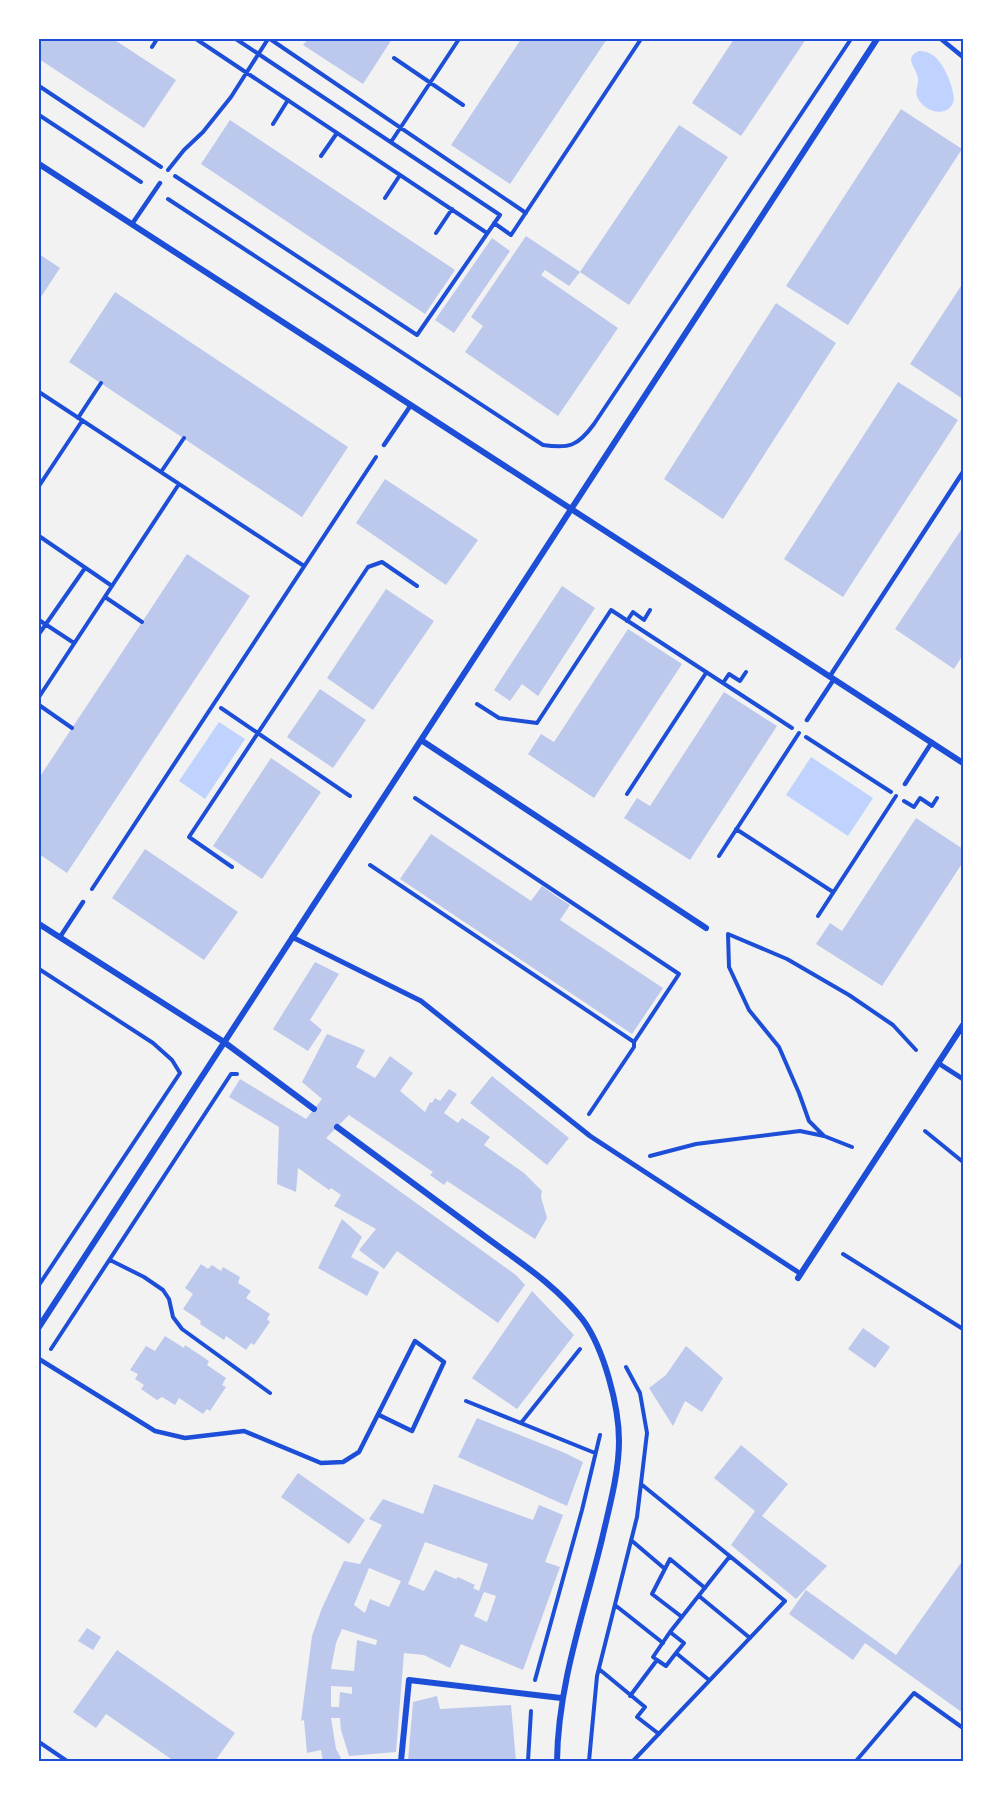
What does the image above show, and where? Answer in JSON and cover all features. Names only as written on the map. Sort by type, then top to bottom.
[{"type":"street","points":[[39,1327],[877,39]]},
{"type":"street","points":[[39,164],[963,763]]},
{"type":"street","points":[[421,740],[706,928]]},
{"type":"street","points":[[39,924],[224,1042],[314,1109]]},
{"type":"street","points":[[292,937],[421,1000],[580,1128],[799,1276],[963,1025]]},
{"type":"street","points":[[938,1063],[963,1079]]},
{"type":"street","points":[[337,1127],[547,1282],[584,1322],[598,1349],[613,1398],[619,1440],[602,1539],[561,1698],[557,1761]]},
{"type":"street","points":[[401,1761],[409,1680],[561,1698]]},
{"type":"lane","points":[[941,39],[963,57]]},
{"type":"lane","points":[[132,224],[160,183]]},
{"type":"lane","points":[[384,445],[411,405]]},
{"type":"lane","points":[[807,720],[853,641],[963,472]]},
{"type":"lane","points":[[905,783],[932,742]]},
{"type":"lane","points":[[60,937],[83,902]]},
{"type":"lane","points":[[41,1360],[155,1431],[185,1438],[244,1431],[321,1462],[343,1462],[359,1452],[415,1341],[444,1362],[412,1431],[379,1415]]},
{"type":"path","points":[[152,46],[157,39]]},
{"type":"path","points":[[196,39],[487,233]]},
{"type":"path","points":[[39,86],[417,335],[500,214],[236,39]]},
{"type":"path","points":[[160,183],[184,150],[203,132],[248,73],[269,39],[526,213]]},
{"type":"path","points":[[391,142],[459,39]]},
{"type":"path","points":[[494,223],[510,235],[641,39]]},
{"type":"path","points":[[39,115],[543,445],[562,448],[576,444],[594,424],[851,39]]},
{"type":"path","points":[[394,58],[463,105]]},
{"type":"path","points":[[273,124],[288,100]]},
{"type":"path","points":[[321,156],[337,133]]},
{"type":"path","points":[[384,198],[400,175]]},
{"type":"path","points":[[436,232],[452,209]]},
{"type":"path","points":[[39,486],[101,383]]},
{"type":"path","points":[[39,393],[304,566]]},
{"type":"path","points":[[161,472],[184,438]]},
{"type":"path","points":[[83,902],[384,445]]},
{"type":"path","points":[[39,697],[179,484]]},
{"type":"path","points":[[40,539],[112,586]]},
{"type":"path","points":[[232,867],[189,837],[368,567],[382,562],[417,586]]},
{"type":"path","points":[[39,634],[85,567]]},
{"type":"path","points":[[105,597],[142,622]]},
{"type":"path","points":[[477,704],[499,718],[537,723],[611,610],[914,807],[920,798],[932,806],[937,798]]},
{"type":"path","points":[[627,621],[633,612],[644,620],[650,610]]},
{"type":"path","points":[[39,620],[74,643]]},
{"type":"path","points":[[723,683],[729,674],[740,681],[746,672]]},
{"type":"path","points":[[627,794],[706,673]]},
{"type":"path","points":[[39,705],[72,728]]},
{"type":"path","points":[[221,708],[350,796]]},
{"type":"path","points":[[719,856],[799,732]]},
{"type":"path","points":[[818,916],[897,796]]},
{"type":"path","points":[[415,798],[680,974],[580,1128]]},
{"type":"path","points":[[736,829],[833,892]]},
{"type":"path","points":[[370,865],[634,1042]]},
{"type":"path","points":[[824,1136],[808,1121],[799,1093],[779,1047],[749,1010],[744,1000],[729,968],[728,934],[787,959],[849,995],[893,1025],[916,1050]]},
{"type":"path","points":[[39,969],[153,1043],[172,1060],[180,1073],[39,1285]]},
{"type":"path","points":[[41,1360],[110,1260],[231,1074],[241,1073]]},
{"type":"path","points":[[628,1161],[696,1144],[800,1131],[824,1136],[852,1146]]},
{"type":"path","points":[[924,1131],[963,1162]]},
{"type":"path","points":[[843,1254],[963,1329]]},
{"type":"path","points":[[110,1260],[144,1277],[163,1290],[169,1299],[173,1317],[182,1329],[270,1393]]},
{"type":"path","points":[[579,1340],[585,1357]]},
{"type":"path","points":[[521,1424],[582,1347]]},
{"type":"path","points":[[589,1761],[599,1669],[637,1517],[647,1432],[640,1394],[624,1364]]},
{"type":"path","points":[[466,1401],[595,1453]]},
{"type":"path","points":[[528,1761],[531,1694],[601,1432]]},
{"type":"path","points":[[633,1761],[785,1601],[641,1484]]},
{"type":"path","points":[[631,1540],[665,1569]]},
{"type":"path","points":[[670,1632],[684,1643],[666,1666],[653,1657],[670,1632],[730,1556]]},
{"type":"path","points":[[682,1617],[652,1594],[670,1559],[705,1588]]},
{"type":"path","points":[[699,1596],[750,1638]]},
{"type":"path","points":[[615,1605],[663,1643]]},
{"type":"path","points":[[676,1653],[709,1680]]},
{"type":"path","points":[[630,1695],[657,1660]]},
{"type":"path","points":[[599,1669],[645,1707],[637,1717],[659,1734]]},
{"type":"path","points":[[856,1761],[914,1693],[963,1728]]},
{"type":"path","points":[[39,1742],[67,1761]]},
{"type":"water","points":[[919,51],[932,54],[939,61],[949,79],[954,98],[953,103],[945,111],[928,109],[917,96],[918,78],[911,60]]},
{"type":"water","points":[[219,722],[245,739],[205,799],[179,781]]},
{"type":"water","points":[[811,757],[873,798],[848,836],[786,795]]},
{"type":"building","points":[[39,39],[113,39],[176,80],[144,128],[39,59]]},
{"type":"building","points":[[308,39],[392,39],[363,84],[303,45]]},
{"type":"building","points":[[521,39],[607,39],[510,184],[451,145]]},
{"type":"building","points":[[734,39],[806,39],[741,136],[692,103]]},
{"type":"building","points":[[901,109],[962,149],[848,325],[786,286]]},
{"type":"building","points":[[230,120],[455,270],[425,314],[201,164]]},
{"type":"building","points":[[679,125],[728,157],[629,305],[580,272]]},
{"type":"building","points":[[526,236],[580,272],[569,286],[545,270],[541,275],[618,328],[558,416],[465,352],[483,326],[471,317]]},
{"type":"building","points":[[492,238],[510,251],[454,333],[435,320]]},
{"type":"building","points":[[39,254],[60,268],[39,300]]},
{"type":"building","points":[[963,283],[963,399],[910,364]]},
{"type":"building","points":[[115,292],[348,447],[302,517],[69,362]]},
{"type":"building","points":[[776,303],[836,343],[723,519],[664,479]]},
{"type":"building","points":[[898,382],[958,420],[843,597],[784,559]]},
{"type":"building","points":[[385,479],[478,540],[446,585],[356,523]]},
{"type":"building","points":[[963,527],[963,655],[954,669],[895,629]]},
{"type":"building","points":[[187,554],[250,596],[67,873],[39,854],[39,778]]},
{"type":"building","points":[[562,586],[595,608],[538,696],[522,684],[510,701],[494,690]]},
{"type":"building","points":[[386,589],[434,621],[373,710],[327,678]]},
{"type":"building","points":[[628,629],[682,664],[594,798],[528,754],[541,734],[554,742]]},
{"type":"building","points":[[320,689],[366,720],[333,768],[287,737]]},
{"type":"building","points":[[724,692],[777,726],[690,860],[624,818],[637,798],[650,806]]},
{"type":"building","points":[[271,758],[321,792],[262,879],[213,846]]},
{"type":"building","points":[[916,818],[963,849],[963,862],[882,986],[816,944],[830,923],[842,931]]},
{"type":"building","points":[[431,834],[531,901],[542,886],[570,905],[560,920],[663,988],[632,1034],[400,879]]},
{"type":"building","points":[[145,849],[238,912],[204,960],[112,898]]},
{"type":"building","points":[[315,962],[339,974],[310,1020],[322,1030],[308,1051],[273,1029]]},
{"type":"building","points":[[327,1034],[365,1050],[356,1067],[375,1078],[390,1056],[413,1073],[400,1091],[425,1112],[430,1102],[432,1103],[435,1098],[440,1101],[449,1089],[457,1094],[444,1113],[458,1123],[462,1118],[490,1137],[484,1145],[524,1173],[542,1191],[541,1197],[547,1218],[535,1239],[447,1181],[444,1185],[430,1175],[433,1172],[349,1115],[326,1138],[516,1275],[525,1285],[498,1323],[397,1251],[384,1269],[359,1250],[376,1229],[334,1206],[341,1195],[331,1188],[329,1190],[298,1168],[296,1192],[277,1184],[279,1127],[229,1097],[240,1079],[306,1119],[322,1099],[302,1082]]},
{"type":"building","points":[[492,1076],[569,1138],[547,1165],[470,1103]]},
{"type":"building","points":[[342,1219],[362,1237],[351,1257],[379,1272],[367,1296],[318,1268]]},
{"type":"building","points":[[201,1264],[208,1269],[212,1265],[221,1271],[223,1267],[240,1277],[238,1283],[251,1291],[246,1298],[270,1314],[267,1319],[270,1322],[254,1345],[251,1343],[246,1350],[226,1336],[224,1340],[183,1309],[193,1294],[185,1288]]},
{"type":"building","points":[[532,1291],[574,1335],[517,1409],[472,1378]]},
{"type":"building","points":[[863,1328],[890,1347],[875,1368],[848,1349]]},
{"type":"building","points":[[165,1336],[184,1348],[185,1345],[209,1361],[207,1365],[226,1378],[222,1385],[226,1387],[210,1411],[207,1409],[203,1414],[179,1398],[175,1405],[162,1397],[157,1400],[141,1389],[144,1385],[135,1379],[138,1374],[130,1370],[146,1346],[155,1351]]},
{"type":"building","points":[[686,1346],[723,1378],[702,1412],[685,1401],[673,1426],[649,1388],[666,1375]]},
{"type":"building","points":[[477,1418],[583,1462],[567,1506],[458,1457]]},
{"type":"building","points":[[741,1445],[788,1484],[762,1516],[827,1566],[796,1599],[731,1545],[755,1511],[714,1478]]},
{"type":"building","points":[[298,1473],[365,1520],[349,1544],[281,1497]]},
{"type":"building","points":[[434,1484],[533,1520],[539,1505],[563,1515],[545,1562],[560,1567],[523,1670],[461,1644],[450,1668],[424,1655],[404,1653],[396,1752],[349,1756],[340,1718],[331,1718],[336,1749],[341,1758],[336,1761],[323,1761],[321,1750],[307,1753],[304,1720],[301,1721],[312,1636],[322,1608],[344,1561],[360,1564],[382,1525],[369,1519],[383,1499],[423,1514]],"holes":[[[425,1542],[488,1564],[479,1591],[473,1588],[475,1585],[435,1570],[424,1591],[408,1584]],[[369,1568],[401,1581],[389,1607],[370,1599],[365,1613],[354,1605]],[[484,1592],[496,1596],[487,1622],[474,1616]],[[342,1629],[377,1640],[376,1645],[357,1640],[354,1671],[331,1669],[336,1643]],[[331,1686],[352,1687],[352,1694],[340,1692],[339,1707],[331,1707]]]},
{"type":"building","points":[[963,1560],[963,1713],[865,1643],[853,1660],[789,1614],[806,1590],[896,1655]]},
{"type":"building","points":[[87,1628],[101,1637],[93,1650],[78,1641]]},
{"type":"building","points":[[117,1650],[235,1733],[215,1761],[174,1761],[106,1714],[96,1728],[73,1712]]},
{"type":"building","points":[[437,1696],[440,1709],[511,1705],[516,1761],[408,1761],[413,1702]]}]
